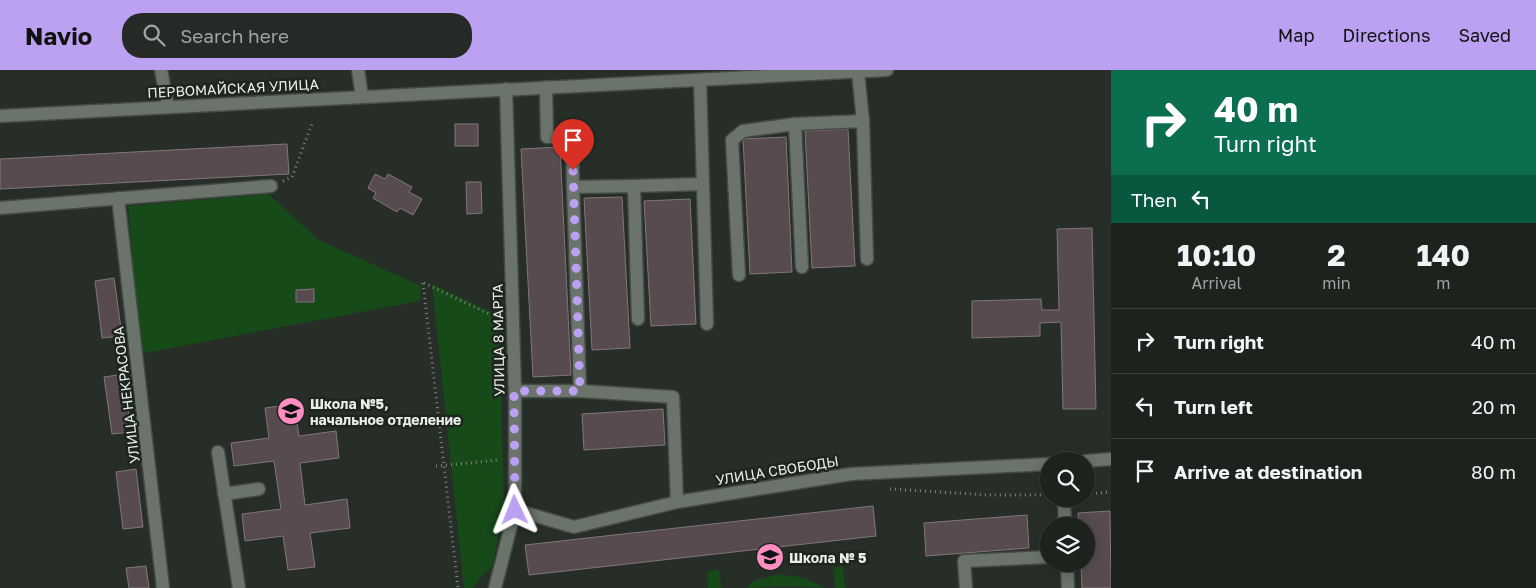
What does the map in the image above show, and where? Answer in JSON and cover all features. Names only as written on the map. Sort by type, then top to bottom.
[{"type":"street","points":[[161,70],[168,106]]},
{"type":"street","points":[[358,70],[362,96]]},
{"type":"street","name":"ПЕРВОМАЙСКАЯ УЛИЦА","points":[[0,116],[887,70]]},
{"type":"street","points":[[858,72],[863,121],[868,259]]},
{"type":"street","points":[[700,80],[708,324]]},
{"type":"street","points":[[546,87],[547,137],[572,137],[580,391]]},
{"type":"street","name":"УЛИЦА 8 МАРТА","points":[[495,588],[515,510],[513,325],[506,89]]},
{"type":"street","points":[[739,275],[732,140],[743,131],[795,124],[863,121]]},
{"type":"street","points":[[795,124],[802,266]]},
{"type":"street","points":[[573,188],[703,184]]},
{"type":"street","points":[[0,208],[271,186]]},
{"type":"street","points":[[634,186],[638,319]]},
{"type":"street","name":"УЛИЦА НЕКРАСОВА","points":[[118,198],[163,588]]},
{"type":"street","points":[[514,391],[580,391],[674,397],[677,502]]},
{"type":"street","points":[[218,452],[239,588]]},
{"type":"street","points":[[1095,460],[1111,459]]},
{"type":"street","name":"УЛИЦА СВОБОДЫ","points":[[515,510],[574,528],[677,502],[850,474],[1040,464]]},
{"type":"street","points":[[224,494],[259,489]]},
{"type":"street","points":[[966,588],[964,561],[1040,557]]},
{"type":"street","points":[[1067,572],[1068,588]]},
{"type":"path","points":[[271,186],[292,178],[313,121]]},
{"type":"path","points":[[458,588],[424,283],[513,325]]},
{"type":"path","points":[[436,466],[514,459]]},
{"type":"path","points":[[881,488],[989,495],[1040,495]]},
{"type":"path","points":[[1095,493],[1111,492]]},
{"type":"green space","points":[[268,194],[319,240],[421,286],[420,301],[139,354],[128,206]]},
{"type":"green space","points":[[432,284],[499,316],[504,503],[493,564],[472,588],[464,588]]},
{"type":"green space","points":[[843,566],[845,588],[835,588],[833,568]]},
{"type":"green space","points":[[719,570],[721,588],[708,588],[707,571]]},
{"type":"green space","points":[[779,574],[805,578],[825,588],[788,586],[746,588],[754,581]]},
{"type":"building","points":[[455,124],[478,124],[478,146],[455,146]]},
{"type":"building","points":[[848,129],[855,266],[812,268],[805,131]]},
{"type":"building","points":[[786,137],[792,272],[750,274],[743,139]]},
{"type":"building","points":[[287,144],[289,174],[0,189],[0,159]]},
{"type":"building","points":[[560,147],[571,375],[533,377],[521,149]]},
{"type":"building","points":[[375,174],[385,179],[388,174],[412,187],[409,192],[422,199],[413,215],[400,208],[397,212],[373,198],[376,193],[368,188]]},
{"type":"building","points":[[466,182],[481,182],[482,213],[467,214]]},
{"type":"building","points":[[622,197],[630,348],[592,350],[584,198]]},
{"type":"building","points":[[690,199],[696,324],[651,326],[644,201]]},
{"type":"building","points":[[1092,228],[1096,409],[1063,409],[1061,322],[1040,323],[1040,336],[972,338],[972,301],[1041,299],[1042,310],[1059,310],[1057,229]]},
{"type":"building","points":[[114,278],[122,336],[102,338],[95,281]]},
{"type":"building","points":[[314,289],[314,302],[296,302],[296,290]]},
{"type":"building","points":[[124,374],[131,432],[112,434],[104,377]]},
{"type":"building","points":[[294,404],[299,436],[336,431],[339,458],[300,463],[305,505],[347,499],[350,528],[310,533],[315,567],[288,570],[283,536],[245,541],[242,514],[281,509],[274,461],[234,466],[231,443],[269,438],[265,408]]},
{"type":"building","points":[[663,409],[665,445],[584,450],[582,414]]},
{"type":"building","points":[[136,469],[143,527],[123,529],[116,472]]},
{"type":"building","points":[[873,506],[876,536],[529,575],[525,545]]},
{"type":"building","points":[[1110,511],[1111,588],[1082,588],[1081,572],[1095,572],[1095,517],[1078,517],[1078,513]]},
{"type":"building","points":[[1027,515],[1029,548],[926,556],[924,523]]},
{"type":"building","points":[[146,566],[149,588],[129,588],[126,568]]},
{"type":"place","name":"Школа №5, начальное отделение","points":[[291,411]]},
{"type":"place","name":"Школа № 5","points":[[770,557]]},
{"type":"route","points":[[515,510],[514,391],[580,391],[573,170]]}]
